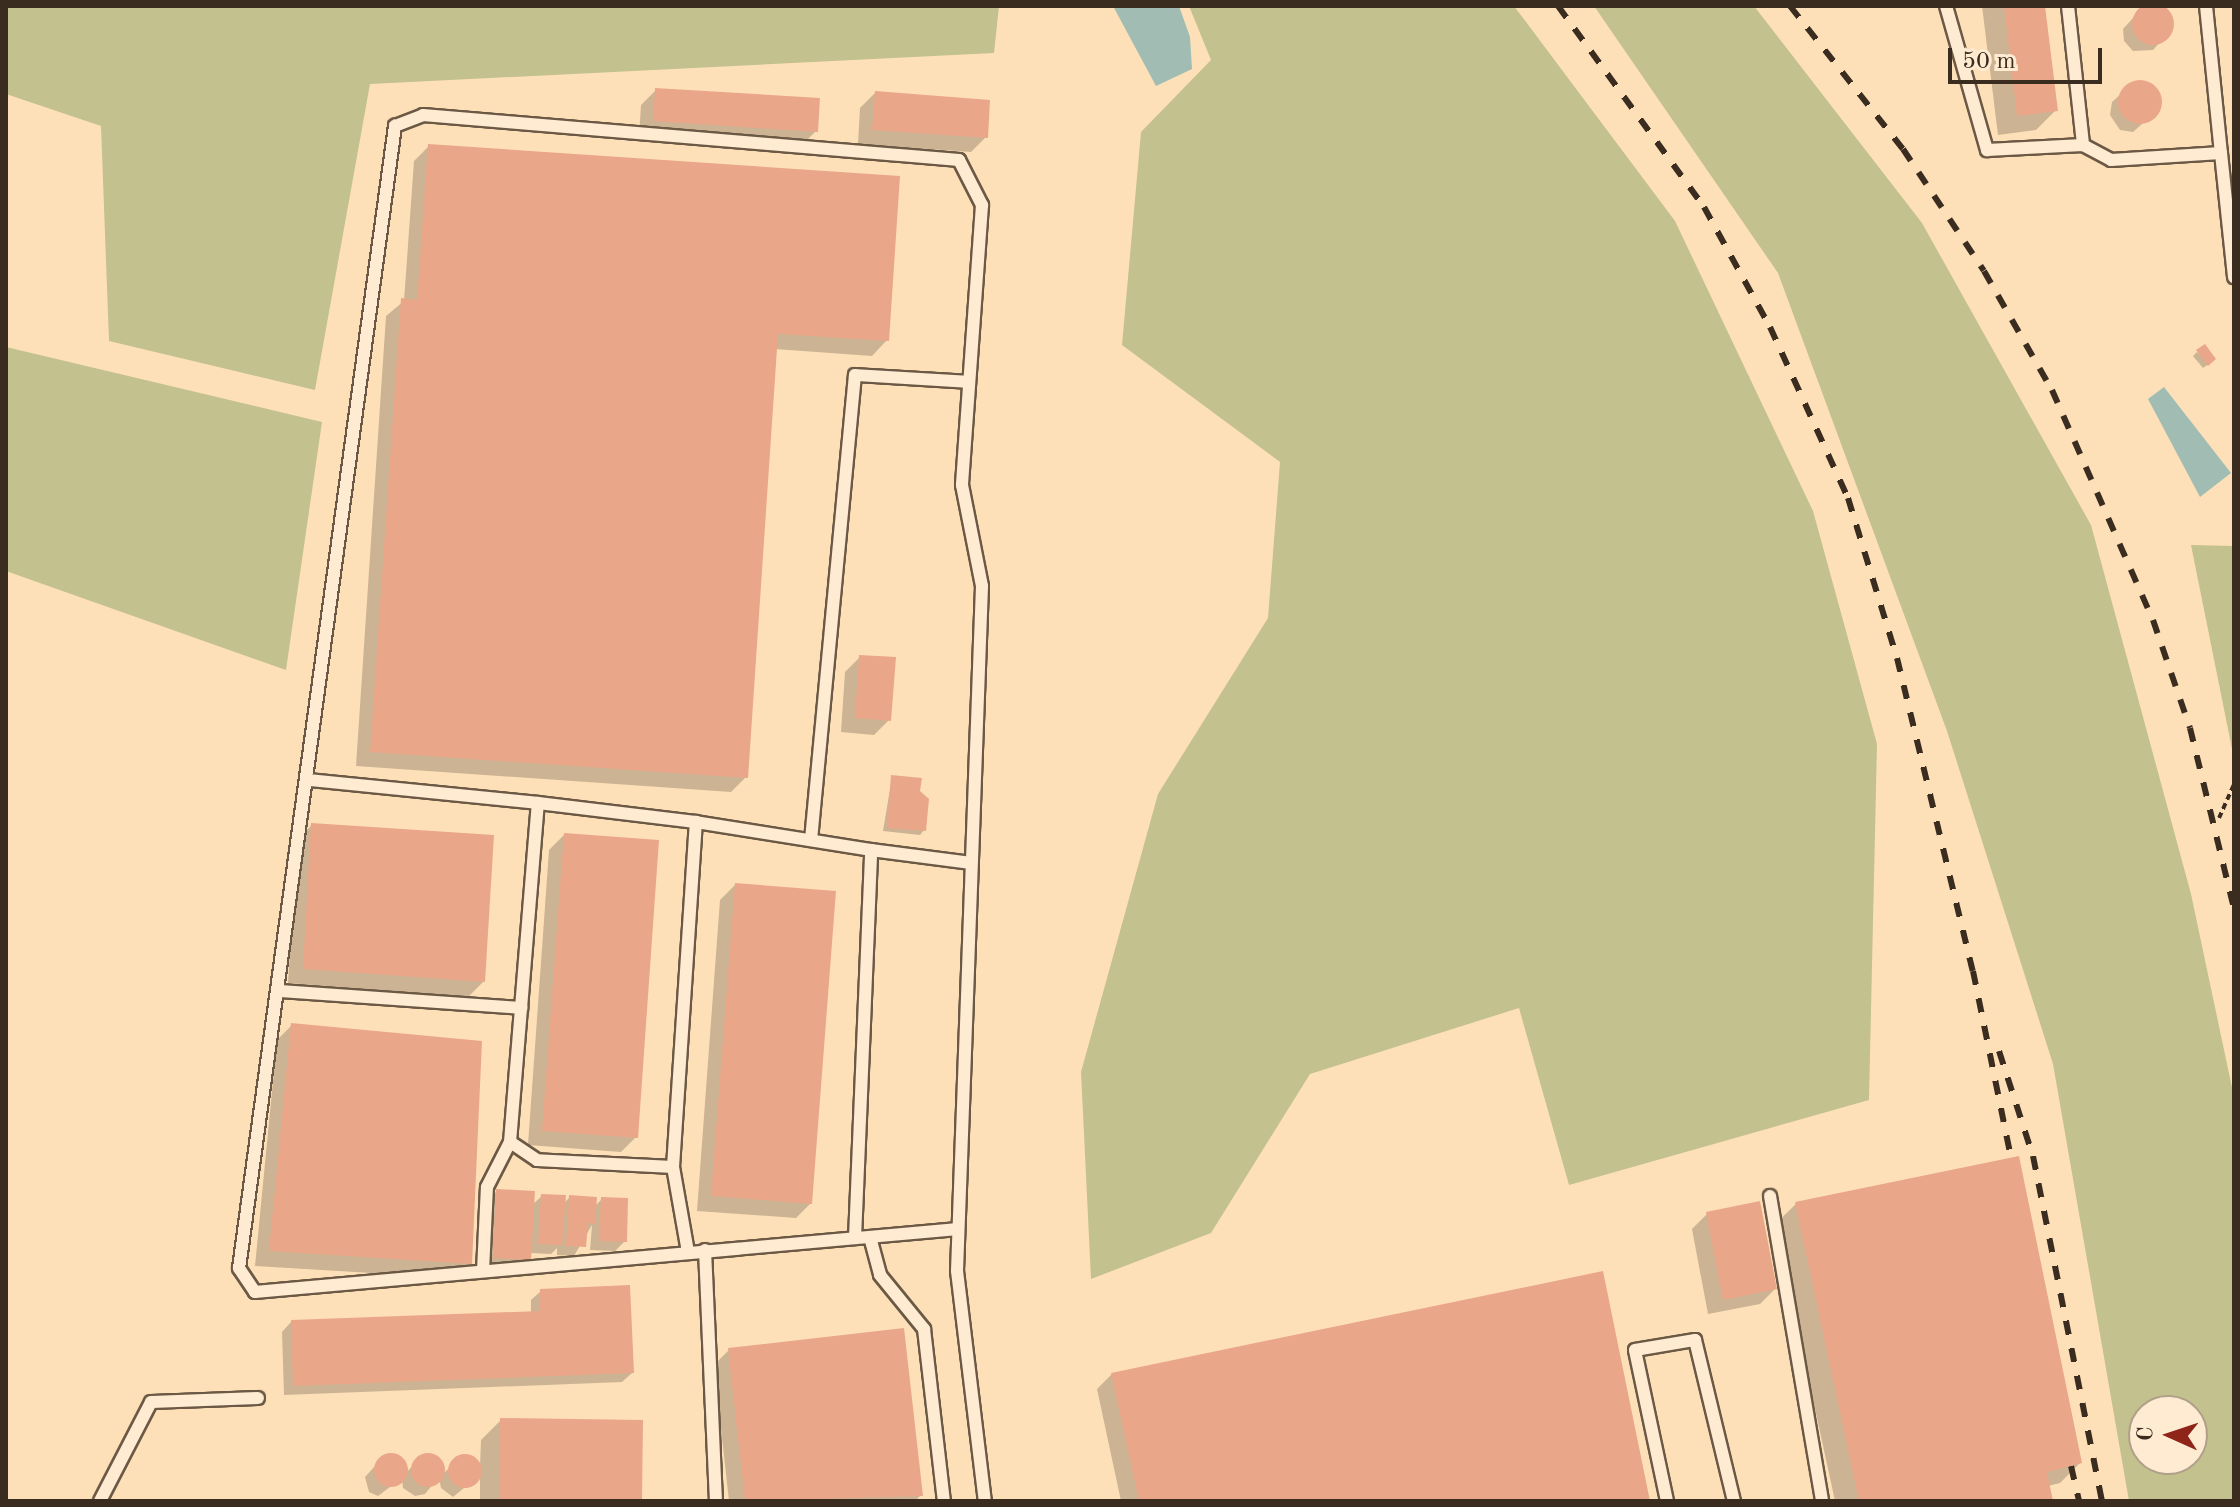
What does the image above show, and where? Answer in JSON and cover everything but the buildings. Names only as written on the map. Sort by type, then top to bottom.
[{"type":"lane","points":[[1946,6],[1987,150],[2083,145],[2111,160],[2221,153]]},
{"type":"lane","points":[[2068,6],[2083,145]]},
{"type":"lane","points":[[2206,6],[2234,277]]},
{"type":"lane","points":[[958,1229],[255,1292],[239,1268],[309,780],[395,126],[423,115],[959,160],[982,205],[962,485],[982,586],[957,1271],[985,1501]]},
{"type":"lane","points":[[811,840],[855,375],[969,382]]},
{"type":"lane","points":[[309,780],[696,822],[971,863]]},
{"type":"lane","points":[[483,1271],[487,1187],[510,1142],[538,803]]},
{"type":"lane","points":[[688,1252],[673,1167],[696,822]]},
{"type":"lane","points":[[855,1238],[871,850]]},
{"type":"lane","points":[[279,991],[521,1008]]},
{"type":"lane","points":[[510,1142],[537,1160],[673,1167]]},
{"type":"lane","points":[[1770,1196],[1822,1501]]},
{"type":"lane","points":[[870,1237],[880,1275],[924,1329],[944,1501]]},
{"type":"lane","points":[[705,1250],[716,1501]]},
{"type":"lane","points":[[1667,1501],[1635,1350],[1695,1340],[1734,1501]]},
{"type":"lane","points":[[100,1501],[151,1402],[258,1398]]},
{"type":"path","points":[[2219,818],[2234,784]]},
{"type":"shaded area","points":[[6,6],[999,6],[994,53],[370,84],[315,390],[109,341],[101,126],[6,94]]},
{"type":"shaded area","points":[[1189,6],[1514,6],[1675,221],[1813,511],[1877,744],[1869,1100],[1569,1185],[1519,1008],[1310,1074],[1211,1233],[1091,1279],[1081,1072],[1158,794],[1268,618],[1280,462],[1122,345],[1141,132],[1211,60]]},
{"type":"shaded area","points":[[1594,6],[1754,6],[1922,223],[2091,525],[2191,894],[2234,1097],[2234,1501],[2129,1501],[2053,1064],[1947,731],[1778,273]]},
{"type":"shaded area","points":[[6,347],[322,422],[286,670],[6,571]]},
{"type":"shaded area","points":[[2191,545],[2234,546],[2234,759]]},
{"type":"water","points":[[1113,6],[1179,6],[1190,37],[1192,69],[1156,86]]},
{"type":"water","points":[[2164,387],[2231,473],[2200,497],[2148,399]]},
{"type":"railway","points":[[1558,6],[1704,207],[1770,327],[1848,498],[1897,658],[1973,971],[2011,1158]]},
{"type":"railway","points":[[1790,6],[1903,149],[1984,271],[2052,390],[2153,620],[2190,728],[2234,908]]},
{"type":"railway","points":[[1999,1051],[2033,1156],[2102,1501]]},
{"type":"railway","points":[[2071,1466],[2079,1501]]}]
